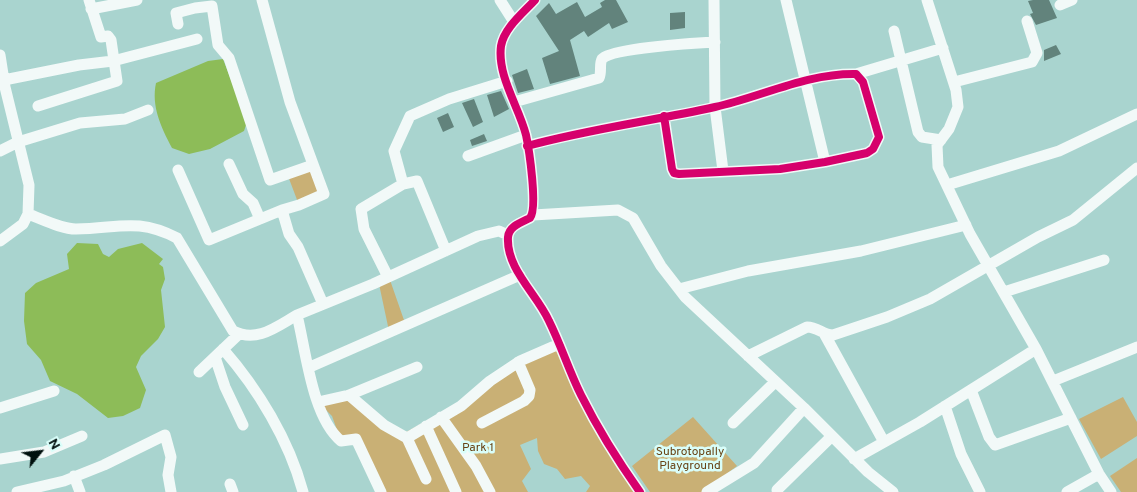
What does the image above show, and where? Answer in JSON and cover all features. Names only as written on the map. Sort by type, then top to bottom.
[{"type":"street","points":[[38,106],[117,81],[111,40],[108,36],[101,37],[90,5],[137,0]]},
{"type":"street","points":[[178,170],[209,240],[324,194],[290,102],[262,0]]},
{"type":"street","points":[[500,0],[514,22]]},
{"type":"street","points":[[535,0],[514,22],[501,44],[507,81],[526,140],[534,203],[533,214],[530,218],[512,228],[508,235],[510,250],[520,276],[548,319],[581,394],[617,460],[640,492]]},
{"type":"street","points":[[714,0],[715,107],[723,171]]},
{"type":"street","points":[[786,0],[825,162]]},
{"type":"street","points":[[927,0],[954,82],[958,107],[956,117],[937,145],[936,157],[966,225],[1036,349],[1099,474],[1111,492]]},
{"type":"street","points":[[1060,5],[1072,0]]},
{"type":"street","points":[[178,24],[176,13],[194,4],[212,6],[218,44],[229,58],[270,180],[313,165]]},
{"type":"street","points":[[954,82],[1032,62],[1037,53],[1027,21]]},
{"type":"street","points":[[894,31],[918,132],[922,137],[941,140]]},
{"type":"street","points":[[4,80],[80,64],[113,61],[197,39]]},
{"type":"street","points":[[514,102],[599,78],[601,63],[607,56],[641,48],[715,42]]},
{"type":"street","points":[[468,156],[526,140],[715,107],[804,81],[856,74],[943,48]]},
{"type":"street","points":[[0,56],[29,185],[28,214],[23,224],[0,241]]},
{"type":"street","points":[[664,116],[667,148],[674,173],[780,169],[867,153],[877,143],[879,137],[863,82],[856,74]]},
{"type":"street","points":[[403,184],[394,151],[410,116],[449,99],[507,81]]},
{"type":"street","points":[[0,151],[18,142],[80,123],[125,120],[148,110]]},
{"type":"street","points":[[947,185],[1059,151],[1137,114]]},
{"type":"street","points":[[229,164],[243,194],[252,203],[260,219]]},
{"type":"street","points":[[826,335],[878,320],[930,299],[1038,237],[1073,220],[1137,168]]},
{"type":"street","points":[[388,277],[364,229],[361,209],[403,184],[417,181],[446,251]]},
{"type":"street","points":[[282,210],[289,234],[298,247],[323,304]]},
{"type":"street","points":[[533,214],[623,211],[637,224],[661,266],[679,289],[804,408],[854,459],[878,488],[893,492]]},
{"type":"street","points":[[28,214],[74,229],[136,225],[165,231],[177,238],[233,331],[244,336],[264,334],[298,315],[489,233],[499,231],[508,235]]},
{"type":"street","points":[[679,289],[748,271],[861,251],[966,225]]},
{"type":"street","points":[[1004,292],[1104,260]]},
{"type":"street","points":[[310,367],[520,276]]},
{"type":"street","points":[[298,315],[318,402],[334,435],[341,441],[356,439],[381,492]]},
{"type":"street","points":[[748,356],[807,327],[818,329],[826,335],[884,442]]},
{"type":"street","points":[[199,372],[239,334]]},
{"type":"street","points":[[407,438],[461,406],[490,381],[518,362],[559,344]]},
{"type":"street","points":[[1053,381],[1137,347]]},
{"type":"street","points":[[854,459],[945,406],[1036,349]]},
{"type":"street","points":[[219,353],[225,387],[243,425]]},
{"type":"street","points":[[219,353],[249,378],[298,470],[303,492]]},
{"type":"street","points":[[482,423],[524,401],[529,396],[530,390],[518,362]]},
{"type":"street","points":[[318,402],[349,395],[417,367]]},
{"type":"street","points":[[733,423],[776,382]]},
{"type":"street","points":[[971,390],[989,437],[995,445],[1071,418]]},
{"type":"street","points":[[0,408],[54,391]]},
{"type":"street","points":[[349,395],[384,425],[407,438],[426,479]]},
{"type":"street","points":[[945,406],[961,454],[980,492]]},
{"type":"street","points":[[715,490],[754,462],[804,408]]},
{"type":"street","points":[[441,418],[476,466],[490,492]]},
{"type":"street","points":[[426,426],[456,492]]},
{"type":"street","points":[[17,492],[74,476],[164,435],[171,457],[168,475],[171,492]]},
{"type":"street","points":[[0,458],[44,452],[82,436]]},
{"type":"street","points":[[777,490],[831,437]]},
{"type":"street","points":[[1067,492],[1099,474]]},
{"type":"street","points":[[74,476],[80,492]]},
{"type":"green space","points":[[313,165],[324,194],[299,205],[288,176]]},
{"type":"green space","points":[[390,280],[405,323],[389,331],[379,284]]},
{"type":"green space","name":"Park 1","points":[[556,349],[636,492],[586,492],[590,486],[581,476],[565,479],[557,469],[544,464],[538,451],[537,438],[520,445],[531,469],[522,481],[528,492],[385,492],[360,436],[342,437],[337,430],[332,416],[322,406],[348,399],[397,437],[492,385],[528,360]]},
{"type":"green space","points":[[1123,397],[1137,422],[1137,436],[1101,459],[1079,419]]},
{"type":"green space","name":"Subrotopally Playground","points":[[693,417],[737,466],[702,492],[650,492],[632,466]]},
{"type":"green space","points":[[1137,458],[1137,492],[1121,492],[1110,476]]},
{"type":"shaded area","points":[[223,59],[247,122],[244,131],[210,149],[189,154],[172,148],[156,108],[156,83],[208,61]]},
{"type":"shaded area","points":[[77,243],[98,244],[103,254],[109,257],[118,249],[142,243],[163,259],[159,264],[163,267],[165,279],[161,290],[165,327],[158,339],[141,356],[136,367],[146,390],[140,408],[123,416],[108,418],[77,394],[50,381],[41,360],[27,344],[24,321],[25,293],[36,283],[69,269],[67,254]]},
{"type":"building","points":[[605,0],[616,0],[628,22],[612,29],[609,23],[588,37],[584,31],[570,40],[580,76],[550,84],[542,58],[559,51],[536,16],[549,3],[556,14],[577,2],[585,17],[602,7],[600,3]]},
{"type":"building","points":[[1049,0],[1057,18],[1036,25],[1030,14],[1033,13],[1028,1]]},
{"type":"building","points":[[685,12],[685,28],[670,30],[670,13]]},
{"type":"building","points":[[1056,45],[1061,54],[1044,61],[1044,50]]},
{"type":"building","points":[[527,69],[534,89],[518,93],[512,75]]},
{"type":"building","points":[[501,91],[509,109],[494,117],[487,95]]},
{"type":"building","points":[[474,99],[483,122],[473,127],[462,103]]},
{"type":"building","points":[[448,113],[454,127],[443,132],[437,118]]},
{"type":"building","points":[[484,134],[487,141],[472,146],[470,140]]},
{"type":"cycle path","points":[[535,0],[510,27],[501,46],[502,69],[505,80],[526,135],[533,191],[530,218],[516,225],[511,230],[508,237],[509,249],[517,271],[549,321],[588,408],[609,445],[640,492]]},
{"type":"cycle path","points":[[527,146],[597,130],[621,125],[644,121],[668,117],[732,103],[820,77],[856,74],[863,82],[879,137],[873,149],[867,153],[825,162],[780,169],[679,174],[674,173],[672,169],[664,116]]}]
